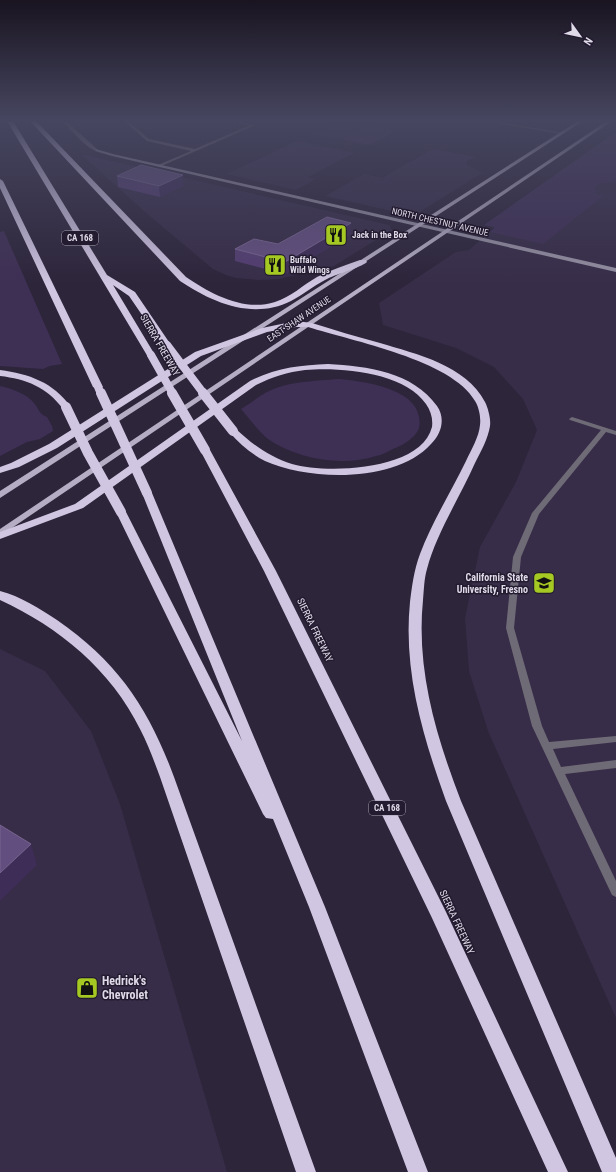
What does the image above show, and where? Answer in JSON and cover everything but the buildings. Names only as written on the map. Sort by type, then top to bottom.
[{"type":"highway","name":"SIERRA FREEWAY","points":[[43,176],[151,355],[205,450],[270,571],[440,917],[558,1172]]},
{"type":"highway","points":[[85,176],[183,279],[209,296],[251,307],[276,305],[289,299],[325,276],[363,262]]},
{"type":"highway","points":[[0,181],[147,493],[317,907],[418,1172]]},
{"type":"highway","points":[[0,536],[79,506],[253,383],[280,372],[301,368],[329,367],[366,371],[389,376],[410,386],[427,398],[435,410],[438,422],[434,434],[429,441],[411,456],[381,467],[342,472],[304,470],[281,463],[250,449],[233,431],[167,345],[132,294],[102,274]]},
{"type":"highway","points":[[0,470],[15,465],[53,446],[198,354],[251,334],[281,326],[296,324],[309,325],[407,354],[434,365],[461,380],[473,392],[482,407],[485,418],[482,436],[431,542],[419,575],[414,611],[414,652],[418,685],[449,790],[612,1172]]},
{"type":"highway","points":[[0,373],[24,377],[44,385],[57,394],[66,407],[88,453],[121,512],[317,907]]},
{"type":"highway","points":[[0,595],[40,615],[100,662],[125,693],[147,727],[167,777],[306,1172]]},
{"type":"main road","name":"EAST SHAW AVENUE","points":[[0,496],[496,176]]},
{"type":"main road","name":"EAST SHAW AVENUE","points":[[0,533],[529,176]]},
{"type":"street","name":"NORTH CHESTNUT AVENUE","points":[[202,176],[616,270]]},
{"type":"street","points":[[572,419],[616,433]]},
{"type":"street","points":[[605,429],[536,513],[517,556],[510,628],[537,726],[616,892]]},
{"type":"street","points":[[546,746],[616,739]]},
{"type":"street","points":[[558,771],[616,764]]},
{"type":"shaded area","points":[[105,176],[175,176],[389,225],[392,230],[334,266],[279,279],[258,280],[236,278],[213,269],[145,212]]},
{"type":"shaded area","points":[[234,176],[311,176],[308,177],[316,179],[296,190]]},
{"type":"shaded area","points":[[361,176],[382,178],[386,176],[478,176],[415,215],[409,215],[325,196]]},
{"type":"shaded area","name":"California State University, Fresno","points":[[554,176],[616,176],[616,1018],[488,731],[469,671],[465,618],[480,547],[516,482],[537,430],[523,399],[494,367],[456,348],[383,325],[379,303],[456,252],[469,250],[495,228],[484,225]]},
{"type":"shaded area","points":[[554,176],[616,176],[616,180],[596,186],[594,188],[596,191],[595,193],[603,196],[543,244],[490,232],[495,227],[484,225]]},
{"type":"shaded area","points":[[4,231],[62,364],[43,369],[0,366],[0,232]]},
{"type":"shaded area","points":[[339,379],[373,384],[398,393],[408,399],[415,407],[419,417],[419,429],[412,438],[403,444],[378,456],[349,461],[335,461],[306,456],[292,452],[280,446],[268,439],[257,429],[241,409],[265,393],[282,386],[301,382]]},
{"type":"shaded area","points":[[0,386],[18,392],[31,400],[41,413],[47,417],[53,431],[40,439],[27,442],[0,456]]},
{"type":"shaded area","name":"Hedrick's Chevrolet","points":[[0,649],[45,671],[91,731],[120,804],[227,1172],[0,1172]]},
{"type":"place","name":"Jack in the Box","points":[[336,235]]},
{"type":"place","name":"Buffalo Wild Wings","points":[[275,265]]},
{"type":"place","name":"California State University, Fresno","points":[[544,583]]},
{"type":"place","name":"Hedrick's Chevrolet","points":[[87,988]]}]
